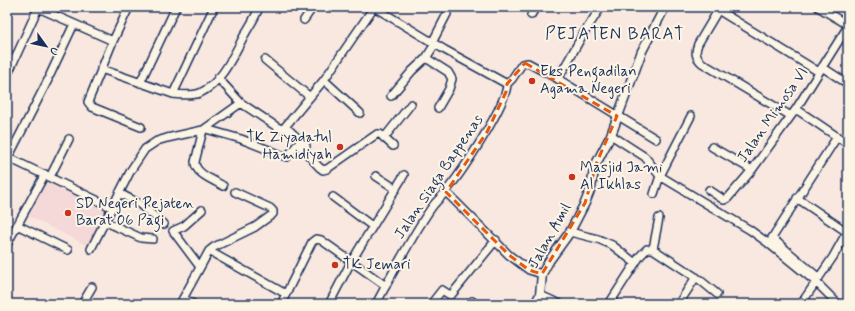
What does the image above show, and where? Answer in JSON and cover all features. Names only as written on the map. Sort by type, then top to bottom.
[{"type":"street","points":[[129,7],[89,98],[89,104],[92,107],[141,127]]},
{"type":"street","points":[[140,83],[176,7]]},
{"type":"street","points":[[173,94],[214,7]]},
{"type":"street","points":[[101,69],[173,94],[183,95],[200,93],[208,88],[218,78],[233,57],[259,7]]},
{"type":"street","points":[[304,20],[313,7]]},
{"type":"street","points":[[218,78],[241,103],[282,129],[286,127],[324,80],[374,7],[507,84]]},
{"type":"street","points":[[531,15],[536,7]]},
{"type":"street","points":[[601,7],[582,36],[558,79],[656,139]]},
{"type":"street","name":"Jalan Amil","points":[[535,304],[540,295],[542,274],[549,261],[570,232],[591,188],[596,166],[611,135],[642,51],[664,7]]},
{"type":"street","points":[[818,7],[848,26]]},
{"type":"street","points":[[7,76],[37,8],[113,41]]},
{"type":"street","points":[[791,116],[702,63],[697,58],[696,49],[698,44],[719,9],[848,84]]},
{"type":"street","points":[[391,96],[408,75],[426,58],[447,14]]},
{"type":"street","points":[[74,24],[49,78],[8,157],[112,207]]},
{"type":"street","name":"Jalan Mimosa VI","points":[[709,190],[724,200],[728,198],[752,170],[796,109],[848,26]]},
{"type":"street","points":[[426,58],[448,72],[452,79],[452,83],[438,108]]},
{"type":"street","points":[[265,60],[310,97]]},
{"type":"street","name":"Jalan Siaga Bappenas","points":[[376,304],[432,206],[446,192],[487,132],[506,92],[507,84],[522,64],[528,63],[558,79]]},
{"type":"street","points":[[324,80],[360,113]]},
{"type":"street","points":[[223,186],[201,172],[196,166],[195,162],[204,130],[241,103]]},
{"type":"street","points":[[384,138],[411,104]]},
{"type":"street","points":[[796,109],[848,144]]},
{"type":"street","points":[[654,194],[660,176],[691,116]]},
{"type":"street","points":[[286,127],[311,151]]},
{"type":"street","points":[[91,249],[136,161],[151,145],[166,138],[204,130],[241,138],[287,157],[297,145],[300,145],[319,167],[324,170],[376,134],[384,138],[393,146]]},
{"type":"street","points":[[611,135],[644,157],[660,176],[750,230],[818,280]]},
{"type":"street","points":[[837,137],[772,238],[818,280],[838,304]]},
{"type":"street","points":[[7,244],[69,139]]},
{"type":"street","points":[[712,147],[752,170]]},
{"type":"street","points":[[329,304],[351,262],[404,175]]},
{"type":"street","points":[[376,176],[396,188]]},
{"type":"street","points":[[193,304],[182,301],[209,251],[214,247],[255,227],[273,214],[273,211],[270,208],[235,192]]},
{"type":"street","points":[[446,192],[524,267],[542,274]]},
{"type":"street","points":[[119,193],[138,203],[164,224]]},
{"type":"street","points":[[333,196],[372,226]]},
{"type":"street","points":[[797,198],[848,231],[818,280],[801,304]]},
{"type":"street","points":[[200,267],[173,231],[184,226],[202,210]]},
{"type":"street","points":[[653,249],[659,218]]},
{"type":"street","points":[[105,219],[143,234]]},
{"type":"street","points":[[105,219],[141,238],[153,239]]},
{"type":"street","points":[[17,225],[68,250]]},
{"type":"street","points":[[570,232],[594,238],[612,245],[635,263]]},
{"type":"street","points":[[281,304],[314,240],[321,240],[386,286]]},
{"type":"street","points":[[431,304],[442,290],[450,295],[452,294],[496,240]]},
{"type":"street","points":[[609,304],[645,250],[653,249],[706,284],[717,294]]},
{"type":"street","points":[[209,251],[286,294]]},
{"type":"street","points":[[681,300],[696,278]]},
{"type":"street","points":[[82,304],[92,287]]},
{"type":"street","points":[[540,295],[560,304]]},
{"type":"highlighted area","points":[[525,63],[617,116],[597,162],[585,203],[542,274],[529,270],[509,255],[446,192],[487,132],[506,92],[507,84]]},
{"type":"shaded area","name":"SD Negeri Pejaten Barat 06 Pagi","points":[[47,179],[109,209],[90,247],[28,216]]},
{"type":"place","name":"Eks Pengadilan Agama Negeri","points":[[532,81]]},
{"type":"place","name":"TK Ziyadatul Hamidiyah","points":[[340,147]]},
{"type":"place","name":"Masjid Jami Al Ikhlas","points":[[572,177]]},
{"type":"place","name":"SD Negeri Pejaten Barat 06 Pagi","points":[[68,213]]},
{"type":"place","name":"TK Jemari","points":[[335,265]]},
{"type":"district","name":"PEJATEN BARAT","points":[[615,34]]}]
